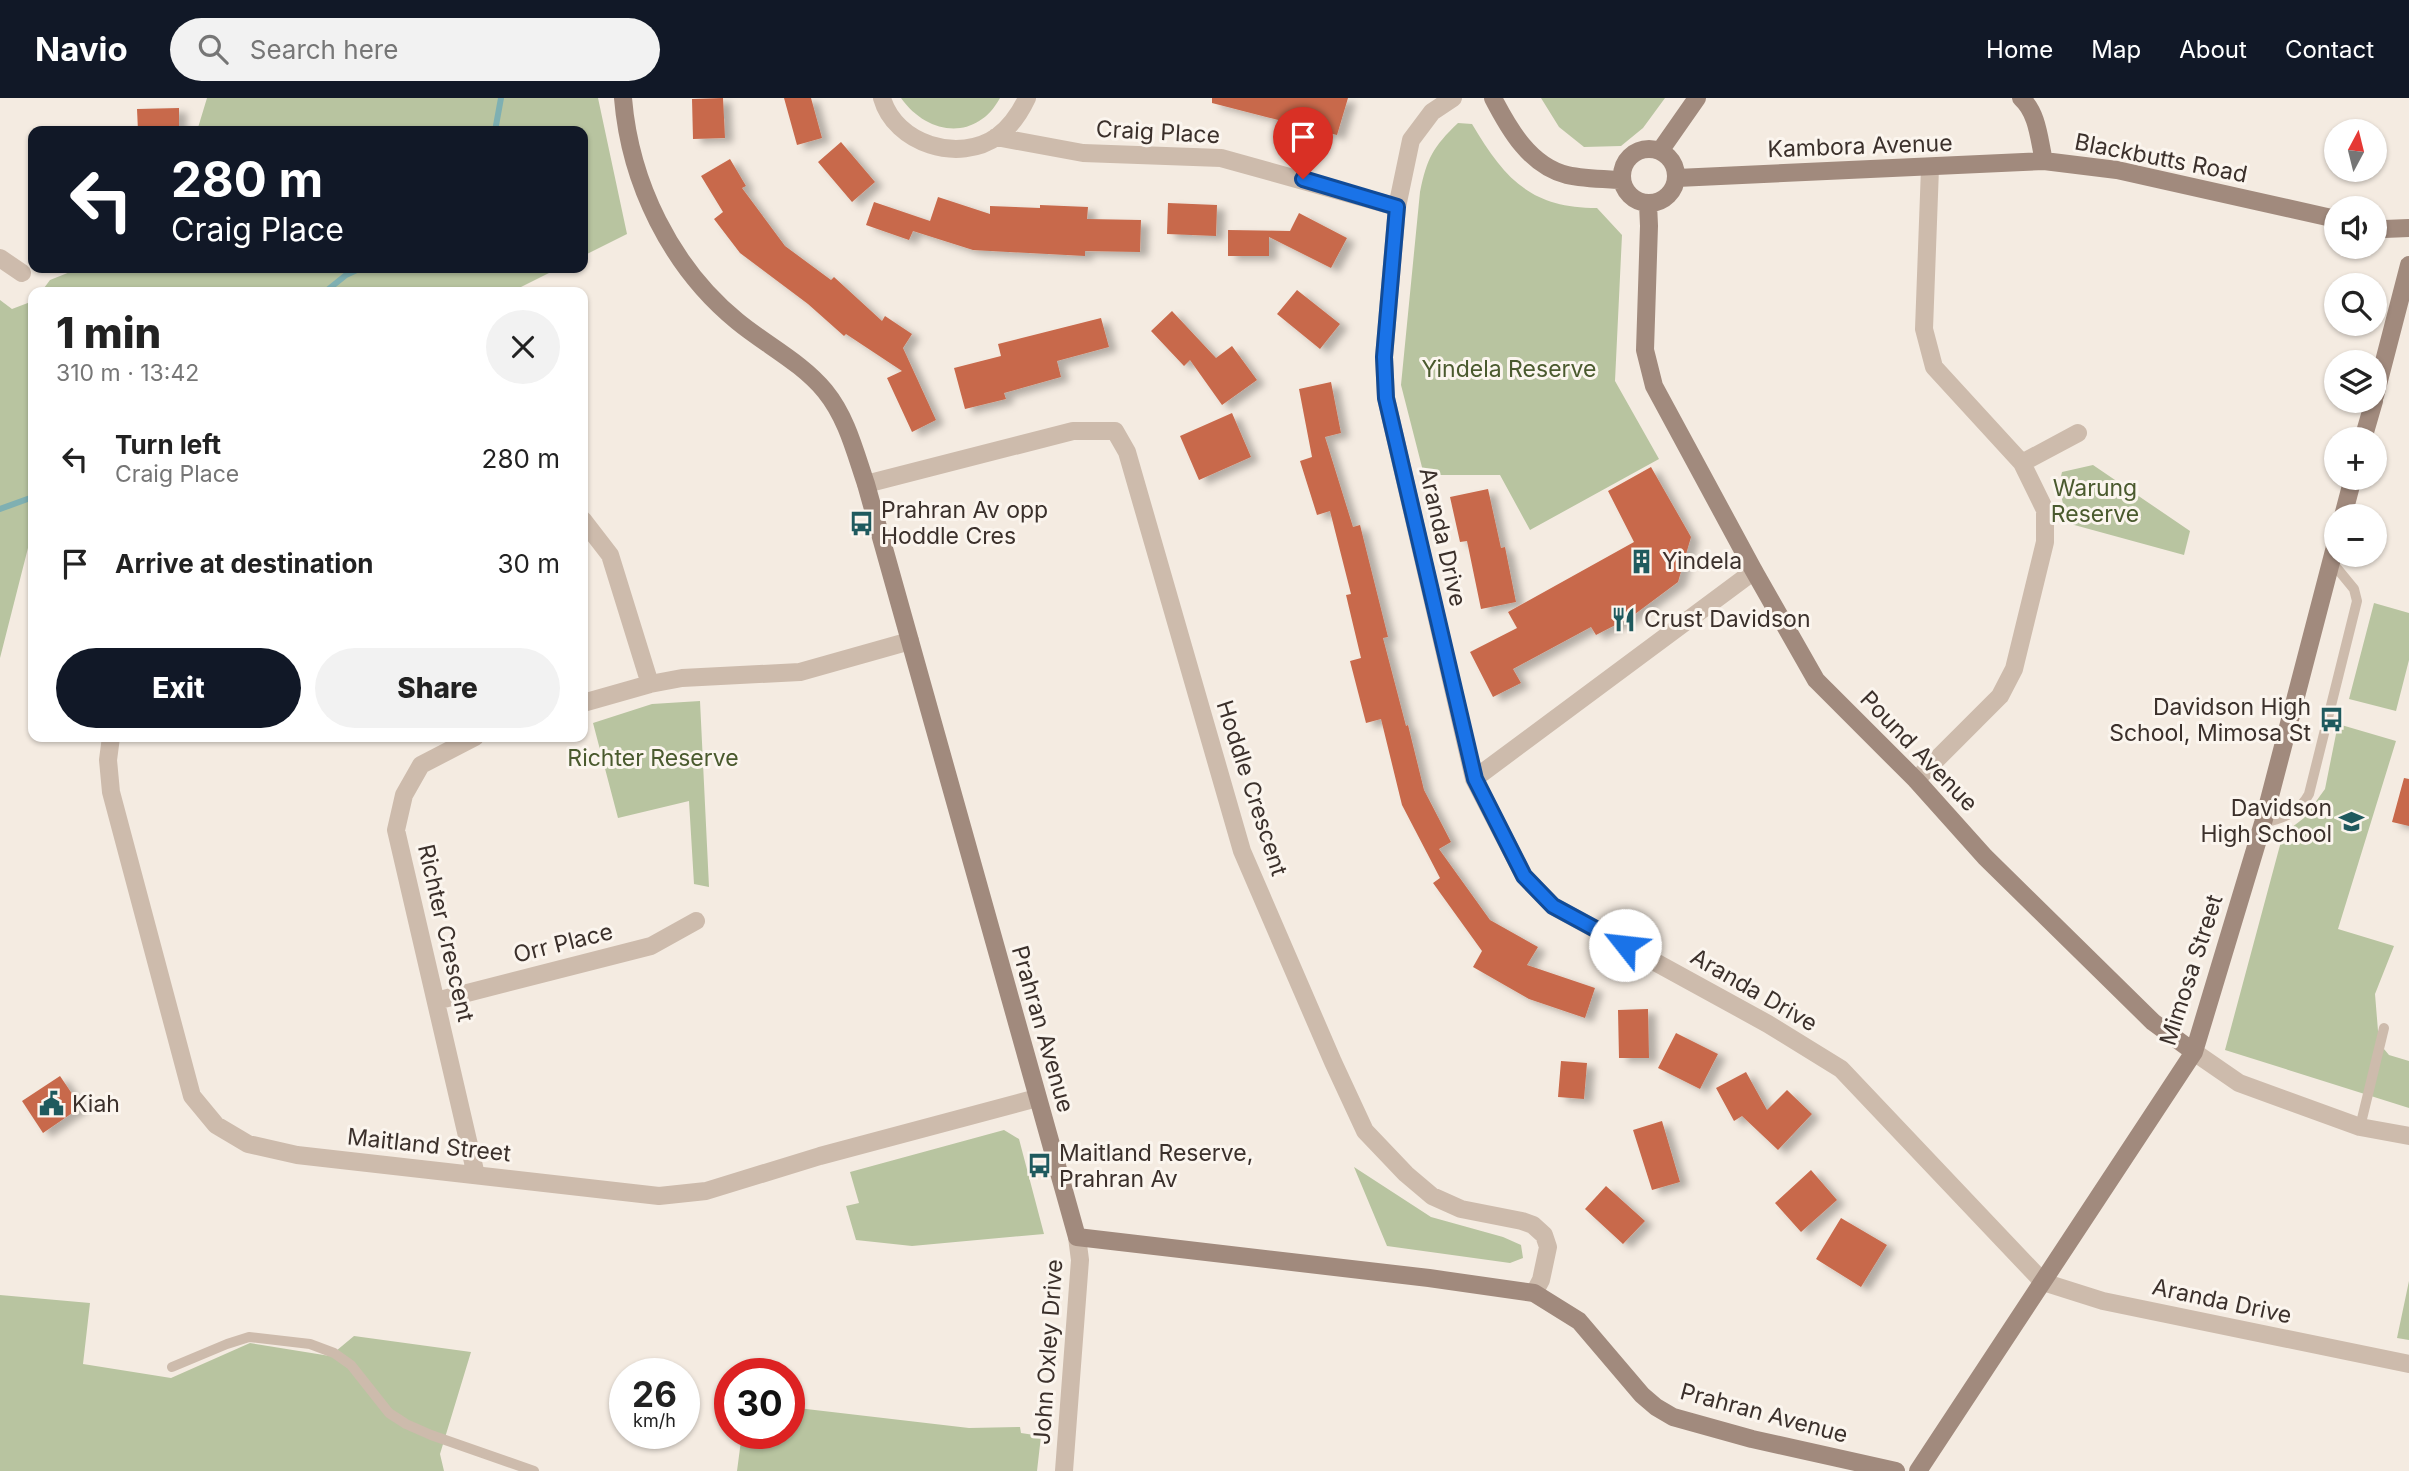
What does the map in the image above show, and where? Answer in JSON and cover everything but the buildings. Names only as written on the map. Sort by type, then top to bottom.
[{"type":"street","name":"Prahran Avenue","points":[[623,98],[637,174],[655,217],[679,259],[737,321],[808,373],[826,392],[846,425],[866,484],[1077,1237],[1429,1278],[1534,1293],[1579,1321],[1642,1395],[1673,1417],[1752,1439],[1896,1471]]},
{"type":"street","name":"Craig Place","points":[[882,98],[899,127],[920,142],[946,149],[972,148],[996,137],[1015,120],[1027,98]]},
{"type":"street","name":"Aranda Drive","points":[[1453,98],[1432,112],[1411,141],[1397,207],[1384,357],[1386,398],[1475,779],[1524,876],[1553,906],[1768,1024],[1841,1069],[2043,1282],[2103,1301],[2409,1364]]},
{"type":"street","points":[[1493,98],[1528,152],[1550,169],[1578,177],[1622,180]]},
{"type":"street","points":[[1660,151],[1697,98]]},
{"type":"street","name":"Blackbutts Road","points":[[2021,98],[2029,105],[2033,114],[2044,161],[2118,170],[2324,216]]},
{"type":"street","name":"Craig Place","points":[[996,137],[1083,153],[1221,158],[1397,207]]},
{"type":"street","points":[[1644,149],[1660,151],[1672,162],[1677,178],[1675,186],[1664,199],[1648,203],[1639,202],[1631,196],[1622,180],[1622,171],[1629,157],[1644,149]]},
{"type":"street","name":"Kambora Avenue","points":[[1677,178],[2044,161]]},
{"type":"street","points":[[1916,780],[2000,696],[2014,670],[2045,542],[2045,510],[2022,463],[1934,367],[1924,329],[1930,168]]},
{"type":"street","name":"Pound Avenue","points":[[1648,203],[1646,350],[1654,386],[1816,680],[1916,780],[1985,857],[2153,1022],[2239,1083],[2360,1127],[2409,1136]]},
{"type":"street","points":[[2387,229],[2409,228]]},
{"type":"street","points":[[0,258],[28,270]]},
{"type":"street","points":[[2387,350],[2409,265]]},
{"type":"street","name":"Hoddle Crescent","points":[[866,484],[1073,431],[1115,431],[1127,452],[1242,851],[1365,1131],[1406,1174],[1432,1196],[1461,1209],[1522,1221],[1544,1235],[1548,1247],[1541,1280],[1534,1293]]},
{"type":"street","points":[[2022,463],[2078,433]]},
{"type":"street","points":[[588,526],[610,555],[650,684]]},
{"type":"street","name":"Mimosa Street","points":[[1918,1471],[2194,1052],[2263,823],[2329,567]]},
{"type":"street","points":[[1475,779],[1754,571]]},
{"type":"street","points":[[588,702],[682,678],[800,672],[910,641]]},
{"type":"street","name":"Maitland Street","points":[[110,742],[108,760],[111,792],[192,1096],[216,1125],[248,1144],[297,1155],[659,1196],[706,1191],[820,1156],[1037,1098]]},
{"type":"street","name":"Richter Crescent","points":[[465,742],[421,765],[404,795],[397,830],[476,1175]]},
{"type":"street","name":"Orr Place","points":[[436,1001],[651,946],[696,921]]},
{"type":"street","name":"John Oxley Drive","points":[[1064,1471],[1080,1260],[1077,1237]]},
{"type":"lane","points":[[2263,823],[2285,818],[2304,804],[2309,794],[2357,601],[2354,589],[2336,567]]},
{"type":"lane","points":[[2360,1127],[2384,1028]]},
{"type":"lane","points":[[172,1367],[227,1343],[248,1337],[310,1344],[334,1353],[351,1365],[389,1413],[406,1424],[534,1471]]},
{"type":"green space","points":[[207,98],[598,98],[627,234],[588,254],[588,126],[199,126]]},
{"type":"green space","points":[[901,98],[1000,98],[978,122],[951,128],[924,120]]},
{"type":"green space","points":[[1541,98],[1665,98],[1643,128],[1621,146],[1584,147],[1559,127]]},
{"type":"green space","name":"Yindela Reserve","points":[[1458,123],[1472,124],[1496,160],[1521,186],[1536,196],[1554,202],[1574,207],[1597,208],[1622,235],[1615,381],[1659,459],[1530,530],[1500,475],[1424,475],[1401,385],[1420,192],[1432,154]]},
{"type":"green space","points":[[68,273],[549,273],[521,287],[45,287],[50,280]]},
{"type":"green space","points":[[0,300],[12,309],[28,303],[28,548],[0,658]]},
{"type":"green space","name":"Warung Reserve","points":[[2093,465],[2190,531],[2184,555],[2067,523],[2059,485],[2062,472]]},
{"type":"green space","points":[[2374,603],[2409,613],[2409,660],[2396,711],[2349,699]]},
{"type":"green space","name":"Richter Reserve","points":[[700,701],[709,887],[694,884],[689,801],[618,818],[593,723],[652,704]]},
{"type":"green space","name":"Davidson High School","points":[[2338,724],[2396,741],[2338,929],[2394,946],[2375,994],[2379,1043],[2389,1055],[2409,1061],[2409,1108],[2225,1050],[2283,834],[2304,818],[2325,789]]},
{"type":"green space","points":[[1004,1130],[1019,1139],[1044,1234],[912,1246],[856,1240],[846,1206],[859,1203],[850,1172]]},
{"type":"green space","points":[[1354,1167],[1431,1217],[1503,1237],[1521,1245],[1523,1258],[1510,1263],[1387,1246]]},
{"type":"green space","points":[[2409,1281],[2409,1340],[2397,1338]]},
{"type":"green space","points":[[0,1295],[90,1303],[83,1364],[171,1378],[250,1343],[330,1356],[354,1336],[471,1352],[440,1454],[444,1471],[0,1471]]},
{"type":"green space","points":[[805,1409],[969,1428],[1020,1427],[1021,1433],[1041,1436],[1037,1471],[737,1471],[740,1449],[805,1449]]},
{"type":"waterway","points":[[496,126],[501,98]]},
{"type":"waterway","points":[[331,287],[350,273]]},
{"type":"waterway","points":[[0,509],[28,499]]},
{"type":"place","name":"Prahran Av opp Hoddle Cres","points":[[861,523]]},
{"type":"place","name":"Yindela","points":[[1642,561]]},
{"type":"place","name":"Crust Davidson","points":[[1624,619]]},
{"type":"place","name":"Davidson High School, Mimosa St","points":[[2331,720]]},
{"type":"place","name":"Davidson High School","points":[[2352,821]]},
{"type":"place","name":"Kiah","points":[[52,1104]]},
{"type":"place","name":"Maitland Reserve, Prahran Av","points":[[1039,1166]]},
{"type":"route","points":[[1303,179],[1397,207],[1384,357],[1386,398],[1475,779],[1524,876],[1553,906],[1625,945]]}]
